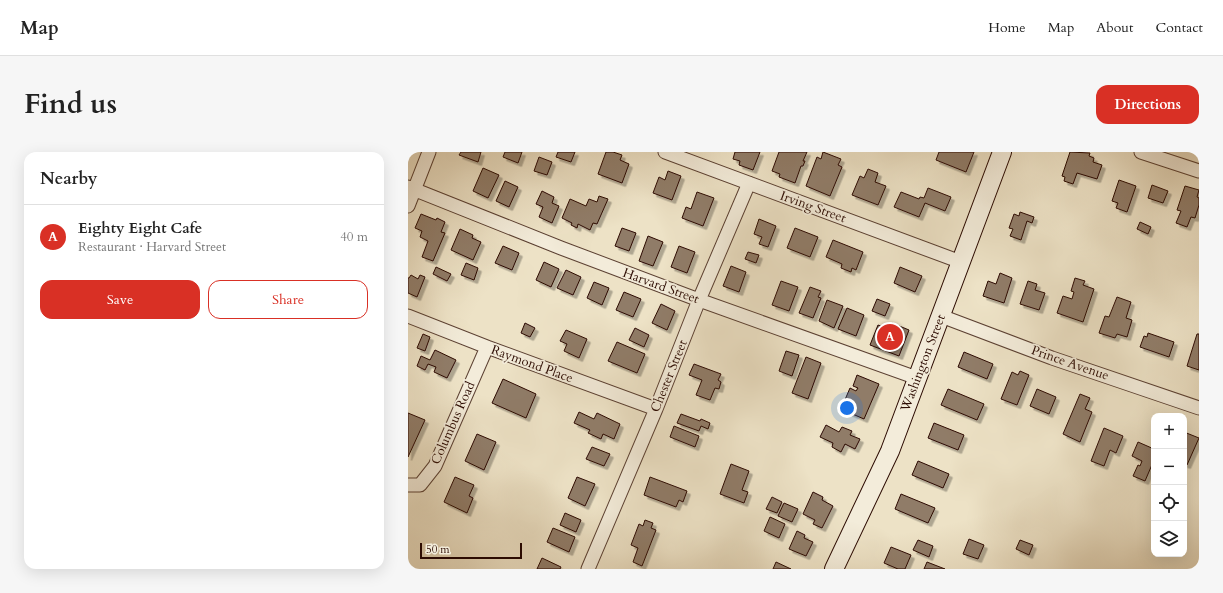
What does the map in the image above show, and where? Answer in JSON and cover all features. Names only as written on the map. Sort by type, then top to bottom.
[{"type":"main road","name":"Washington Street","points":[[834,569],[890,451],[1002,152]]},
{"type":"street","points":[[408,206],[411,188],[429,152]]},
{"type":"street","name":"Irving Street","points":[[665,152],[961,262]]},
{"type":"street","points":[[1142,152],[1199,171]]},
{"type":"street","name":"Chester Street","points":[[588,569],[749,183]]},
{"type":"street","name":"Harvard Street","points":[[411,188],[561,248],[699,300],[917,378]]},
{"type":"street","name":"Raymond Place","points":[[408,316],[487,347],[656,409]]},
{"type":"street","name":"Prince Avenue","points":[[941,316],[1052,358],[1199,408]]},
{"type":"street","name":"Columbus Road","points":[[408,485],[420,485],[435,466],[487,347]]},
{"type":"building","points":[[461,152],[481,152],[478,162],[459,155]]},
{"type":"building","points":[[505,152],[522,152],[518,163],[503,157]]},
{"type":"building","points":[[558,152],[575,152],[571,162],[556,157]]},
{"type":"building","points":[[606,152],[613,152],[622,155],[620,160],[629,164],[622,183],[598,174]]},
{"type":"building","points":[[735,152],[760,152],[753,170],[739,165],[740,161],[733,159]]},
{"type":"building","points":[[779,152],[807,152],[803,161],[805,161],[803,166],[801,166],[795,183],[779,177],[780,174],[772,171]]},
{"type":"building","points":[[823,152],[841,159],[838,165],[842,167],[830,196],[806,186],[817,157],[821,159]]},
{"type":"building","points":[[939,152],[974,152],[966,172],[936,160]]},
{"type":"building","points":[[1070,152],[1090,153],[1089,156],[1094,158],[1093,162],[1102,165],[1097,179],[1077,173],[1073,184],[1064,181],[1065,177],[1062,176]]},
{"type":"building","points":[[539,157],[552,162],[547,175],[534,171]]},
{"type":"building","points":[[483,168],[499,175],[488,198],[473,191]]},
{"type":"building","points":[[868,169],[878,173],[875,182],[886,186],[878,205],[852,195],[860,176],[864,178]]},
{"type":"building","points":[[668,171],[681,176],[672,200],[653,193],[659,177],[665,180]]},
{"type":"building","points":[[1119,180],[1136,186],[1127,212],[1116,208],[1118,203],[1112,201]]},
{"type":"building","points":[[505,181],[518,187],[509,207],[496,201]]},
{"type":"building","points":[[1152,185],[1168,191],[1163,203],[1148,198]]},
{"type":"building","points":[[1185,186],[1199,190],[1197,197],[1199,198],[1199,205],[1195,218],[1191,217],[1187,227],[1176,223],[1181,211],[1177,210]]},
{"type":"building","points":[[928,188],[951,197],[945,211],[925,203],[919,217],[894,207],[901,192],[919,199],[920,197],[924,198]]},
{"type":"building","points":[[542,191],[554,197],[552,203],[559,206],[552,223],[539,217],[543,207],[536,204]]},
{"type":"building","points":[[697,192],[714,198],[703,226],[682,218],[686,207],[691,209]]},
{"type":"building","points":[[599,196],[608,199],[597,224],[593,223],[590,230],[578,224],[577,228],[571,225],[572,223],[562,218],[570,199],[586,206],[589,199],[597,202]]},
{"type":"building","points":[[1020,212],[1034,217],[1032,223],[1027,221],[1021,240],[1010,236],[1013,229],[1009,228],[1014,214],[1019,216]]},
{"type":"building","points":[[421,214],[436,220],[437,218],[445,222],[441,232],[445,233],[433,261],[422,257],[428,241],[420,237],[422,231],[415,228]]},
{"type":"building","points":[[759,219],[776,226],[768,247],[759,244],[762,237],[754,234]]},
{"type":"building","points":[[1140,222],[1151,227],[1148,234],[1137,229]]},
{"type":"building","points":[[622,228],[636,233],[629,251],[615,246]]},
{"type":"building","points":[[795,228],[818,237],[810,257],[787,248]]},
{"type":"building","points":[[460,229],[473,235],[472,238],[481,242],[473,260],[451,250]]},
{"type":"building","points":[[648,236],[663,242],[653,266],[639,261]]},
{"type":"building","points":[[833,240],[863,252],[856,270],[852,268],[851,272],[841,268],[842,264],[826,257]]},
{"type":"building","points":[[503,246],[519,253],[512,270],[495,263]]},
{"type":"building","points":[[679,246],[695,252],[687,273],[671,267]]},
{"type":"building","points":[[748,252],[759,255],[756,263],[745,259]]},
{"type":"building","points":[[544,262],[559,269],[551,287],[536,280]]},
{"type":"building","points":[[466,263],[478,268],[474,280],[461,275]]},
{"type":"building","points":[[731,266],[746,272],[739,292],[723,286]]},
{"type":"building","points":[[436,267],[451,274],[447,281],[433,274]]},
{"type":"building","points":[[900,267],[922,276],[915,292],[894,283]]},
{"type":"building","points":[[566,270],[581,277],[573,295],[557,288]]},
{"type":"building","points":[[1000,273],[1012,278],[1004,303],[983,296],[988,281],[996,284]]},
{"type":"building","points":[[411,275],[418,279],[420,275],[425,277],[417,297],[408,293],[408,278]]},
{"type":"building","points":[[1075,278],[1085,281],[1083,285],[1094,289],[1083,322],[1057,313],[1063,296],[1072,299],[1074,292],[1071,291]]},
{"type":"building","points":[[781,281],[798,287],[789,311],[772,305]]},
{"type":"building","points":[[1028,281],[1037,284],[1035,290],[1045,293],[1039,310],[1020,304]]},
{"type":"building","points":[[594,282],[609,288],[602,305],[587,298]]},
{"type":"building","points":[[810,287],[821,291],[818,297],[821,298],[813,318],[799,313]]},
{"type":"building","points":[[624,292],[641,299],[633,317],[616,310]]},
{"type":"building","points":[[1117,297],[1131,302],[1126,318],[1132,320],[1127,337],[1117,334],[1115,338],[1099,333],[1105,316],[1109,317]]},
{"type":"building","points":[[877,299],[890,304],[885,316],[872,311]]},
{"type":"building","points":[[827,300],[843,306],[834,328],[819,321]]},
{"type":"building","points":[[661,304],[675,311],[667,330],[652,323]]},
{"type":"building","points":[[847,308],[864,315],[856,336],[838,329]]},
{"type":"building","points":[[525,323],[535,328],[530,337],[521,333]]},
{"type":"building","points":[[892,323],[909,330],[899,356],[870,345],[878,325],[890,330]]},
{"type":"building","points":[[635,328],[649,335],[644,347],[629,340]]},
{"type":"building","points":[[566,330],[587,339],[579,358],[564,351],[567,344],[560,341]]},
{"type":"building","points":[[1148,333],[1174,342],[1169,357],[1140,347],[1144,336],[1147,337]]},
{"type":"building","points":[[423,334],[430,337],[425,351],[417,348]]},
{"type":"building","points":[[1197,334],[1199,334],[1199,370],[1187,366]]},
{"type":"building","points":[[617,342],[645,354],[637,373],[608,361]]},
{"type":"building","points":[[435,350],[456,360],[447,378],[434,372],[436,367],[428,364],[425,370],[417,366],[421,356],[430,360]]},
{"type":"building","points":[[786,351],[799,355],[792,376],[779,371]]},
{"type":"building","points":[[964,352],[993,364],[987,379],[958,367]]},
{"type":"building","points":[[806,357],[821,363],[808,399],[792,393]]},
{"type":"building","points":[[694,364],[721,374],[718,380],[721,382],[719,389],[715,388],[710,400],[696,395],[702,380],[689,375]]},
{"type":"building","points":[[1020,371],[1029,375],[1017,405],[1001,399],[1012,372],[1018,375]]},
{"type":"building","points":[[857,375],[879,384],[864,419],[841,409],[850,388],[856,391],[858,388],[853,386]]},
{"type":"building","points":[[503,379],[536,394],[526,418],[492,403]]},
{"type":"building","points":[[948,389],[984,404],[977,420],[941,405]]},
{"type":"building","points":[[1037,389],[1056,397],[1049,414],[1030,406]]},
{"type":"building","points":[[1080,394],[1090,398],[1085,409],[1092,412],[1080,442],[1063,434]]},
{"type":"building","points":[[579,412],[594,419],[597,413],[620,424],[614,439],[603,434],[601,439],[588,433],[590,430],[574,423]]},
{"type":"building","points":[[408,413],[425,420],[408,457]]},
{"type":"building","points":[[681,414],[710,423],[708,429],[701,426],[699,431],[677,423]]},
{"type":"building","points":[[934,423],[964,435],[958,450],[928,438]]},
{"type":"building","points":[[826,425],[839,432],[842,427],[852,431],[850,435],[860,439],[855,449],[845,444],[841,452],[832,447],[833,443],[820,437]]},
{"type":"building","points":[[674,426],[699,436],[695,447],[670,437]]},
{"type":"building","points":[[1104,428],[1123,436],[1116,453],[1110,450],[1104,466],[1091,461]]},
{"type":"building","points":[[1187,433],[1199,438],[1187,465]]},
{"type":"building","points":[[477,434],[496,442],[484,470],[465,461]]},
{"type":"building","points":[[1138,442],[1151,448],[1151,467],[1145,481],[1133,476],[1138,465],[1140,466],[1142,461],[1132,456]]},
{"type":"building","points":[[592,447],[610,454],[604,466],[586,459]]},
{"type":"building","points":[[918,461],[949,474],[943,488],[912,475]]},
{"type":"building","points":[[731,464],[749,471],[742,490],[748,492],[744,503],[720,494]]},
{"type":"building","points":[[455,477],[474,485],[469,496],[473,498],[467,513],[444,502]]},
{"type":"building","points":[[577,477],[595,484],[585,506],[568,498]]},
{"type":"building","points":[[650,477],[687,491],[683,502],[679,500],[676,507],[644,495]]},
{"type":"building","points":[[813,492],[823,497],[822,500],[833,506],[822,528],[813,524],[815,520],[803,514]]},
{"type":"building","points":[[901,494],[935,508],[928,523],[895,509]]},
{"type":"building","points":[[772,497],[782,502],[777,513],[766,509]]},
{"type":"building","points":[[784,503],[798,509],[792,522],[778,516]]},
{"type":"building","points":[[565,513],[581,520],[576,532],[560,525]]},
{"type":"building","points":[[770,517],[785,524],[779,538],[764,531]]},
{"type":"building","points":[[645,520],[653,523],[651,528],[656,530],[642,566],[633,562],[638,548],[631,545],[639,524],[643,526]]},
{"type":"building","points":[[553,528],[575,537],[569,552],[547,542]]},
{"type":"building","points":[[797,531],[805,535],[804,538],[813,542],[806,556],[789,549]]},
{"type":"building","points":[[969,539],[984,545],[978,559],[963,554]]},
{"type":"building","points":[[918,540],[933,546],[929,557],[913,550]]},
{"type":"building","points":[[1020,540],[1033,545],[1029,555],[1016,549]]},
{"type":"building","points":[[891,547],[911,555],[905,569],[898,569],[884,563]]},
{"type":"building","points":[[542,558],[561,567],[560,569],[537,569]]},
{"type":"building","points":[[776,562],[791,569],[773,569]]},
{"type":"building","points":[[927,562],[945,569],[924,569]]},
{"type":"place","name":"Eighty Eight Cafe","points":[[890,337]]}]
